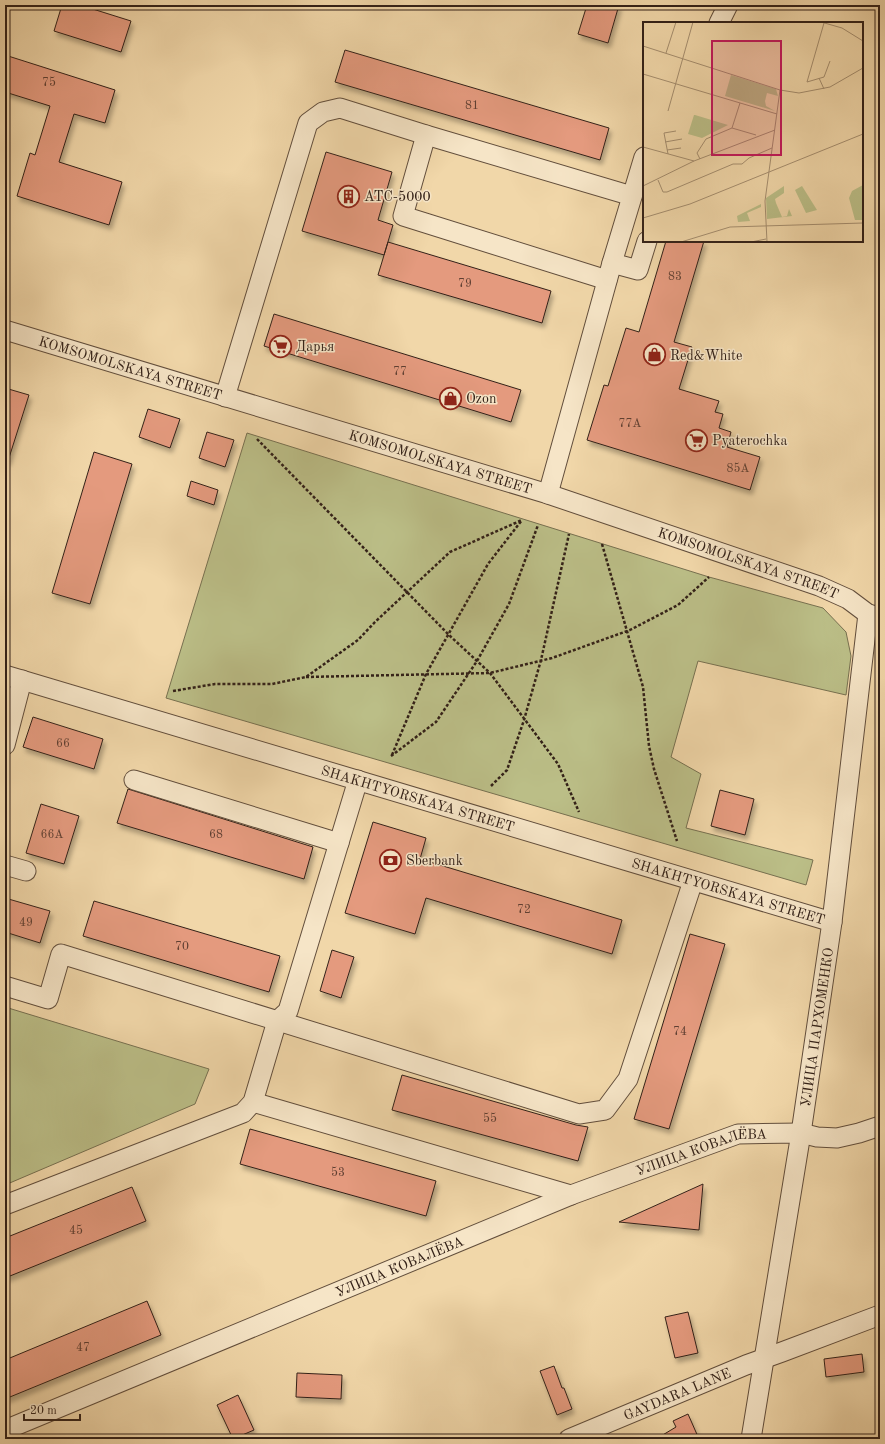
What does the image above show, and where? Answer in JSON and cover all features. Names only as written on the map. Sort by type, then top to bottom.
[{"type":"street","points":[[720,22],[728,5]]},
{"type":"street","points":[[226,397],[308,123],[324,112],[340,108],[632,196]]},
{"type":"street","points":[[426,135],[403,216],[610,272],[638,270],[647,242]]},
{"type":"street","points":[[548,494],[643,160]]},
{"type":"street","name":"KOMSOMOLSKAYA STREET","points":[[5,330],[548,494],[819,586],[848,599],[874,616]]},
{"type":"street","name":"УЛИЦА ПАРХОМЕНКО","points":[[751,1439],[801,1132],[832,922],[874,616]]},
{"type":"street","points":[[5,745],[14,677]]},
{"type":"street","name":"SHAKHTYORSKAYA STREET","points":[[14,677],[832,922]]},
{"type":"street","points":[[134,780],[339,843]]},
{"type":"street","points":[[5,1205],[243,1113],[253,1102],[277,1021],[288,1011],[358,780]]},
{"type":"street","points":[[5,865],[26,871]]},
{"type":"street","points":[[5,986],[48,998],[61,954],[579,1114],[605,1110],[628,1079],[693,881]]},
{"type":"street","points":[[253,1102],[571,1195]]},
{"type":"street","name":"УЛИЦА КОВАЛЁВА","points":[[5,1430],[571,1195],[738,1134],[801,1132],[817,1137],[837,1138],[859,1134],[880,1126]]},
{"type":"street","name":"GAYDARA LANE","points":[[569,1439],[746,1365],[880,1315]]},
{"type":"path","points":[[257,439],[449,635],[490,673],[558,764],[580,812]]},
{"type":"path","points":[[306,677],[358,640],[450,552],[522,520],[488,564],[426,674],[391,756],[436,722],[477,661],[509,604],[538,525]]},
{"type":"path","points":[[491,786],[507,770],[524,720],[540,660],[569,534]]},
{"type":"path","points":[[602,544],[644,687],[649,746],[654,769],[677,842]]},
{"type":"path","points":[[173,691],[215,684],[272,684],[306,677],[490,673],[552,658],[627,631],[678,605],[709,577]]},
{"type":"green space","points":[[247,433],[709,577],[823,608],[846,632],[851,656],[846,695],[698,661],[671,757],[701,774],[686,828],[813,860],[806,885],[166,698]]},
{"type":"green space","points":[[5,1007],[209,1069],[195,1104],[5,1185]]},
{"type":"building","points":[[62,5],[80,5],[131,21],[121,52],[54,31]]},
{"type":"building","points":[[587,5],[619,5],[608,43],[578,34]]},
{"type":"building","points":[[345,50],[609,128],[600,160],[335,82]]},
{"type":"building","points":[[5,55],[115,90],[105,123],[74,114],[59,162],[122,182],[109,225],[17,196],[30,153],[35,155],[50,106],[5,92]]},
{"type":"building","name":"АТС-5000","points":[[326,152],[392,172],[378,220],[393,225],[384,255],[302,231]]},
{"type":"building","points":[[388,242],[551,291],[542,323],[378,275]]},
{"type":"building","points":[[666,242],[704,242],[674,342],[692,347],[679,389],[719,401],[715,412],[723,414],[719,428],[731,432],[727,447],[760,457],[750,490],[587,440],[604,385],[608,386],[626,328],[639,332]]},
{"type":"building","points":[[274,314],[521,390],[511,422],[264,346]]},
{"type":"building","points":[[5,388],[29,395],[8,461],[5,461]]},
{"type":"building","points":[[148,409],[180,419],[170,448],[139,437]]},
{"type":"building","points":[[207,432],[234,440],[225,467],[199,458]]},
{"type":"building","points":[[94,452],[132,464],[90,604],[52,593]]},
{"type":"building","points":[[191,481],[218,490],[214,505],[187,496]]},
{"type":"building","points":[[33,717],[103,739],[94,769],[23,747]]},
{"type":"building","points":[[128,789],[313,847],[304,879],[117,823]]},
{"type":"building","points":[[720,790],[754,799],[745,835],[711,826]]},
{"type":"building","points":[[41,804],[79,816],[64,864],[26,853]]},
{"type":"building","points":[[373,822],[426,838],[420,859],[622,920],[612,954],[426,898],[415,934],[345,913]]},
{"type":"building","points":[[5,898],[50,911],[40,943],[5,932]]},
{"type":"building","points":[[94,901],[280,956],[269,992],[83,936]]},
{"type":"building","points":[[690,934],[725,944],[669,1129],[634,1119]]},
{"type":"building","points":[[332,950],[354,957],[341,998],[320,991]]},
{"type":"building","points":[[402,1075],[576,1125],[588,1127],[578,1161],[392,1110]]},
{"type":"building","points":[[250,1129],[436,1181],[426,1216],[240,1164]]},
{"type":"building","points":[[703,1184],[699,1230],[619,1222]]},
{"type":"building","points":[[132,1187],[146,1221],[5,1278],[5,1238]]},
{"type":"building","points":[[147,1301],[161,1335],[5,1399],[5,1360]]},
{"type":"building","points":[[688,1312],[698,1353],[675,1358],[665,1317]]},
{"type":"building","points":[[862,1354],[864,1372],[826,1377],[824,1359]]},
{"type":"building","points":[[554,1366],[572,1409],[557,1415],[540,1371]]},
{"type":"building","points":[[297,1373],[342,1375],[341,1399],[296,1397]]},
{"type":"building","points":[[238,1395],[254,1430],[233,1439],[217,1405]]},
{"type":"building","points":[[688,1414],[699,1439],[656,1439],[676,1427],[673,1421]]},
{"type":"place","name":"АТС-5000","points":[[349,196]]},
{"type":"place","name":"Дарья","points":[[281,346]]},
{"type":"place","name":"Red&White","points":[[654,355]]},
{"type":"place","name":"Ozon","points":[[450,398]]},
{"type":"place","name":"Pyaterochka","points":[[696,440]]},
{"type":"place","name":"Sberbank","points":[[391,860]]}]
